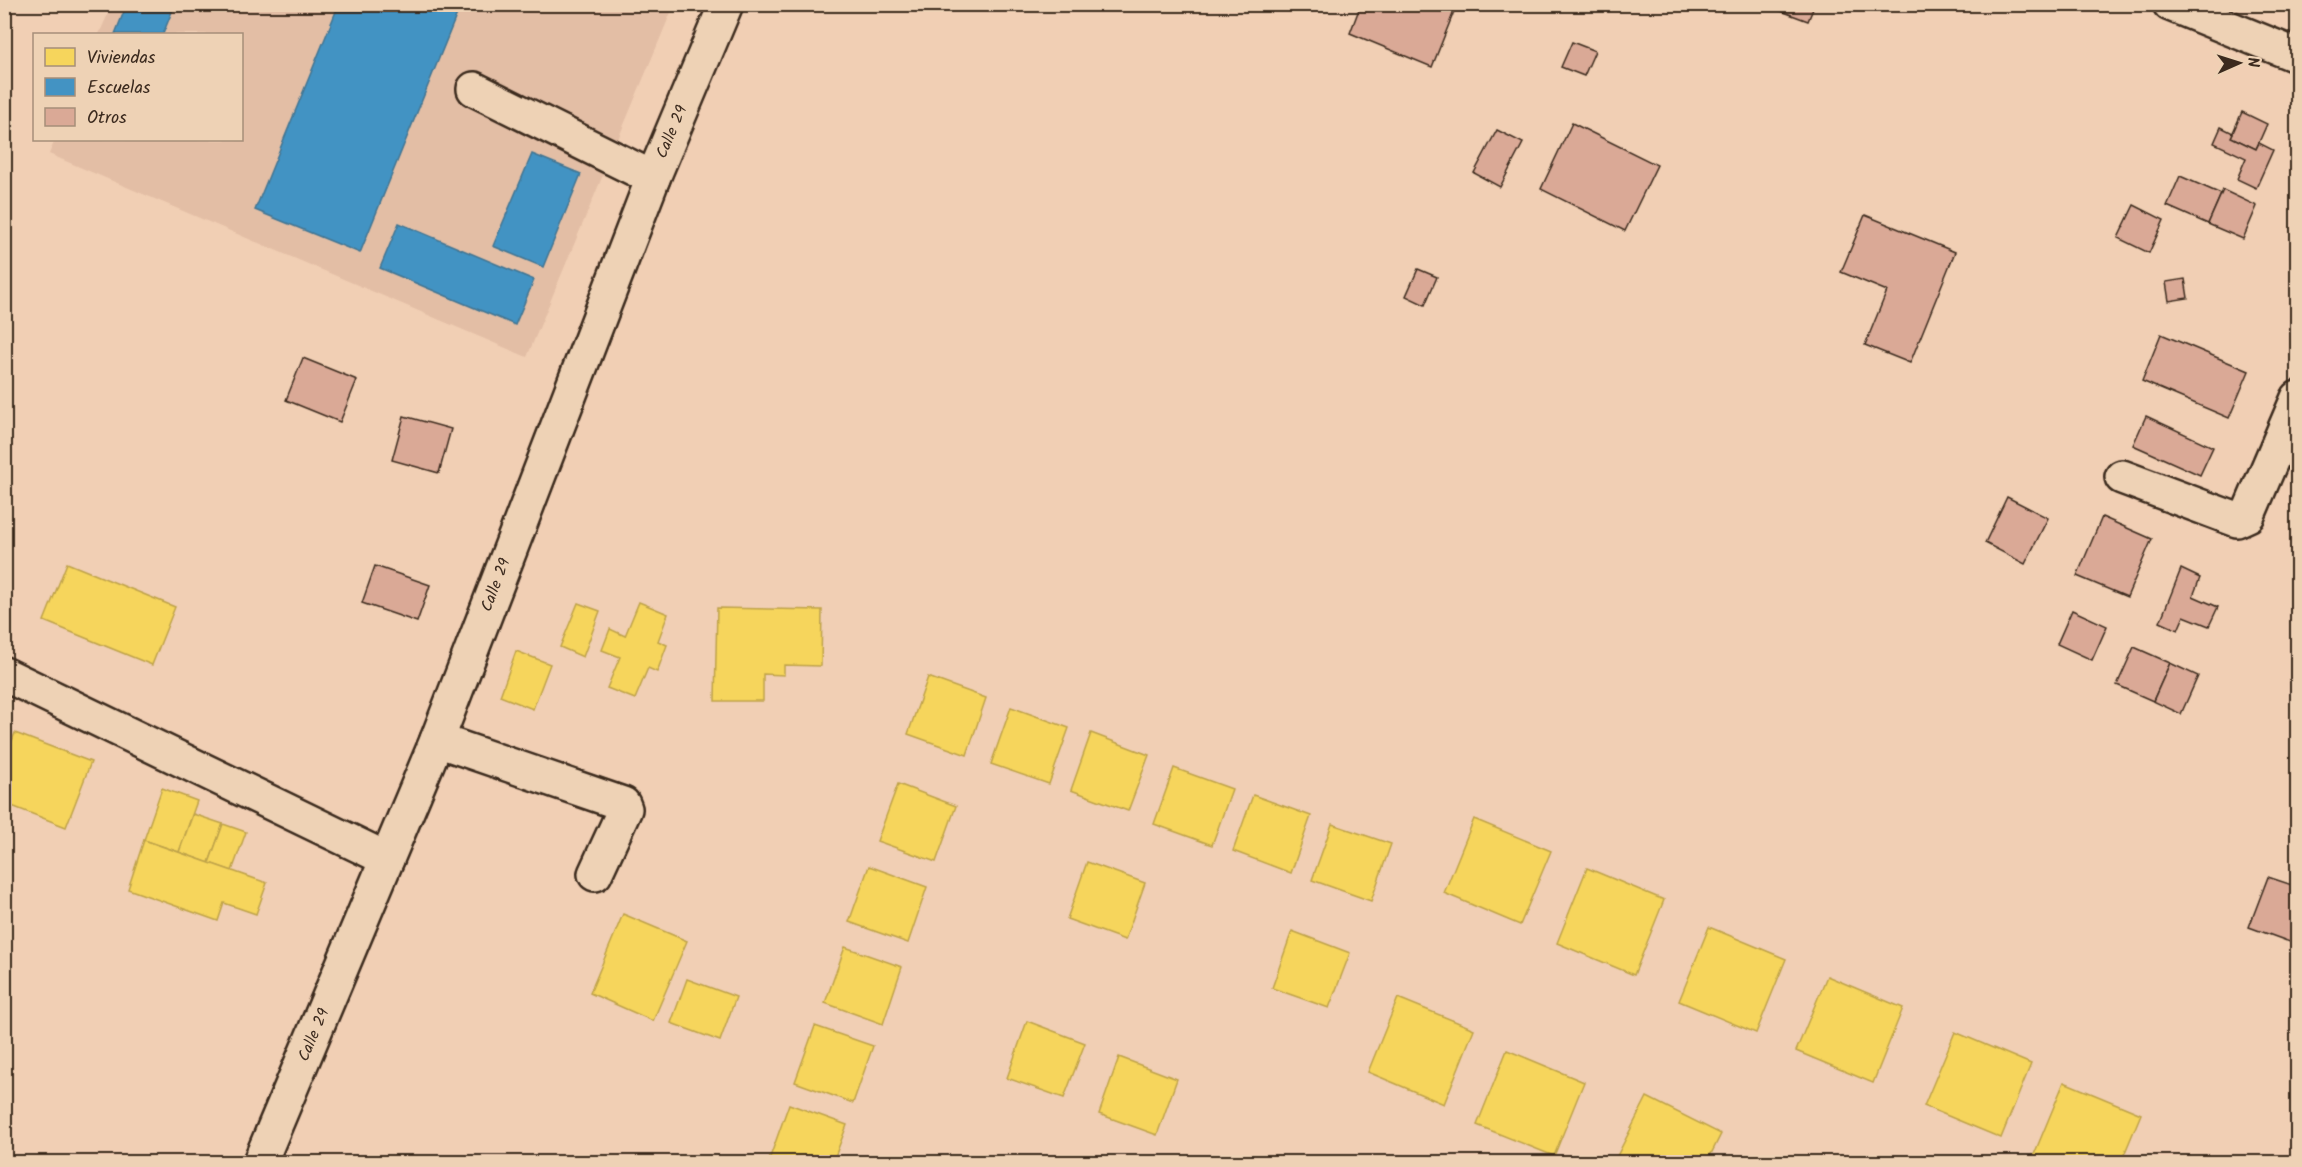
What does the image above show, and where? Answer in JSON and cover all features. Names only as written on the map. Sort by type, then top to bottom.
[{"type":"street","name":"Calle 29","points":[[260,1162],[437,740],[653,178],[726,4]]},
{"type":"street","points":[[2170,4],[2296,49]]},
{"type":"street","points":[[474,89],[653,178]]},
{"type":"street","points":[[2122,477],[2237,520],[2244,518],[2248,515],[2298,398]]},
{"type":"street","points":[[4,674],[387,859]]},
{"type":"street","points":[[437,740],[623,804],[625,808],[595,874]]},
{"type":"shaded area","points":[[112,5],[674,5],[527,357],[49,154],[55,141],[243,141],[243,33],[99,33]]},
{"type":"building: Viviendas","points":[[67,563],[175,607],[152,665],[44,621]]},
{"type":"building: Viviendas","points":[[639,602],[668,614],[658,641],[667,645],[657,672],[648,668],[635,699],[607,688],[620,657],[602,650],[610,629],[625,636]]},
{"type":"building: Viviendas","points":[[578,603],[600,611],[583,657],[560,647]]},
{"type":"building: Viviendas","points":[[717,608],[822,610],[821,666],[784,665],[784,675],[763,674],[763,701],[715,701]]},
{"type":"building: Viviendas","points":[[516,651],[550,664],[533,709],[500,696]]},
{"type":"building: Viviendas","points":[[928,677],[986,698],[967,755],[908,734]]},
{"type":"building: Viviendas","points":[[1011,707],[1069,728],[1049,784],[991,764]]},
{"type":"building: Viviendas","points":[[15,733],[91,762],[66,827],[4,803],[4,761]]},
{"type":"building: Viviendas","points":[[1091,733],[1149,755],[1128,811],[1071,790]]},
{"type":"building: Viviendas","points":[[1174,768],[1232,789],[1212,845],[1154,824]]},
{"type":"building: Viviendas","points":[[898,784],[956,806],[936,862],[877,841]]},
{"type":"building: Viviendas","points":[[162,788],[197,801],[179,852],[144,840]]},
{"type":"building: Viviendas","points":[[1253,795],[1311,816],[1291,873],[1233,851]]},
{"type":"building: Viviendas","points":[[193,814],[223,824],[209,863],[179,852]]},
{"type":"building: Viviendas","points":[[1474,819],[1551,851],[1520,925],[1444,893]]},
{"type":"building: Viviendas","points":[[223,824],[246,832],[232,871],[209,863]]},
{"type":"building: Viviendas","points":[[1332,824],[1391,844],[1371,901],[1312,880]]},
{"type":"building: Viviendas","points":[[144,840],[267,883],[256,914],[224,903],[218,921],[128,889]]},
{"type":"building: Viviendas","points":[[1087,862],[1145,883],[1125,940],[1067,919]]},
{"type":"building: Viviendas","points":[[869,866],[927,887],[908,943],[849,922]]},
{"type":"building: Viviendas","points":[[1587,868],[1664,900],[1634,975],[1557,943]]},
{"type":"building: Viviendas","points":[[623,914],[687,941],[653,1021],[590,993]]},
{"type":"building: Viviendas","points":[[1709,927],[1786,959],[1756,1033],[1679,1001]]},
{"type":"building: Viviendas","points":[[1292,931],[1350,953],[1329,1008],[1272,988]]},
{"type":"building: Viviendas","points":[[845,947],[902,967],[883,1024],[825,1003]]},
{"type":"building: Viviendas","points":[[1827,976],[1903,1008],[1873,1083],[1796,1051]]},
{"type":"building: Viviendas","points":[[687,979],[736,997],[720,1041],[671,1023]]},
{"type":"building: Viviendas","points":[[1398,998],[1474,1029],[1444,1104],[1368,1072]]},
{"type":"building: Viviendas","points":[[1027,1021],[1085,1043],[1064,1098],[1007,1078]]},
{"type":"building: Viviendas","points":[[815,1026],[873,1046],[853,1103],[795,1082]]},
{"type":"building: Viviendas","points":[[1955,1032],[2031,1064],[2001,1138],[1924,1106]]},
{"type":"building: Viviendas","points":[[1507,1050],[1584,1082],[1554,1156],[1477,1125]]},
{"type":"building: Viviendas","points":[[1119,1057],[1177,1079],[1157,1135],[1099,1114]]},
{"type":"building: Viviendas","points":[[2064,1082],[2141,1114],[2121,1162],[2047,1162],[2033,1157]]},
{"type":"building: Viviendas","points":[[1647,1097],[1721,1134],[1707,1162],[1614,1162]]},
{"type":"building: Viviendas","points":[[789,1104],[847,1125],[833,1162],[775,1162],[769,1160]]},
{"type":"building: Escuelas","points":[[127,4],[175,4],[163,33],[115,33]]},
{"type":"building: Escuelas","points":[[339,4],[461,4],[360,253],[255,210]]},
{"type":"building: Escuelas","points":[[532,154],[581,174],[543,267],[493,246]]},
{"type":"building: Escuelas","points":[[399,223],[534,280],[515,325],[380,268]]},
{"type":"building: Otros","points":[[1361,4],[1457,4],[1432,67],[1350,33]]},
{"type":"building: Otros","points":[[1774,4],[1815,4],[1808,21],[1773,8]]},
{"type":"building: Otros","points":[[1572,42],[1595,51],[1584,76],[1561,67]]},
{"type":"building: Otros","points":[[2242,112],[2267,124],[2256,149],[2231,137]]},
{"type":"building: Otros","points":[[1572,123],[1657,165],[1625,231],[1541,189]]},
{"type":"building: Otros","points":[[2221,127],[2233,133],[2231,137],[2256,149],[2259,143],[2273,150],[2256,188],[2237,179],[2246,158],[2214,143]]},
{"type":"building: Otros","points":[[1497,130],[1523,143],[1500,187],[1474,173]]},
{"type":"building: Otros","points":[[2180,176],[2221,194],[2208,224],[2167,206]]},
{"type":"building: Otros","points":[[2223,190],[2257,206],[2243,239],[2208,224]]},
{"type":"building: Otros","points":[[2134,205],[2164,220],[2149,253],[2118,238]]},
{"type":"building: Otros","points":[[1865,215],[1955,252],[1910,363],[1865,345],[1887,291],[1841,272]]},
{"type":"building: Otros","points":[[1418,269],[1437,277],[1425,305],[1406,296]]},
{"type":"building: Otros","points":[[2185,279],[2188,298],[2169,301],[2166,282]]},
{"type":"building: Otros","points":[[2161,334],[2249,371],[2229,418],[2142,381]]},
{"type":"building: Otros","points":[[303,358],[357,380],[340,422],[286,400]]},
{"type":"building: Otros","points":[[404,416],[451,429],[439,473],[392,460]]},
{"type":"building: Otros","points":[[2146,416],[2213,447],[2200,475],[2133,445]]},
{"type":"building: Otros","points":[[2007,497],[2048,518],[2025,564],[1985,543]]},
{"type":"building: Otros","points":[[2102,517],[2152,539],[2127,597],[2077,576]]},
{"type":"building: Otros","points":[[375,566],[430,585],[417,622],[362,603]]},
{"type":"building: Otros","points":[[2181,569],[2200,578],[2193,596],[2218,607],[2209,626],[2184,616],[2178,630],[2160,622]]},
{"type":"building: Otros","points":[[2072,610],[2107,626],[2092,660],[2057,644]]},
{"type":"building: Otros","points":[[2134,647],[2170,663],[2153,701],[2117,685]]},
{"type":"building: Otros","points":[[2170,663],[2198,676],[2181,714],[2153,701]]},
{"type":"building: Otros","points":[[2268,877],[2298,887],[2298,945],[2249,927]]}]
